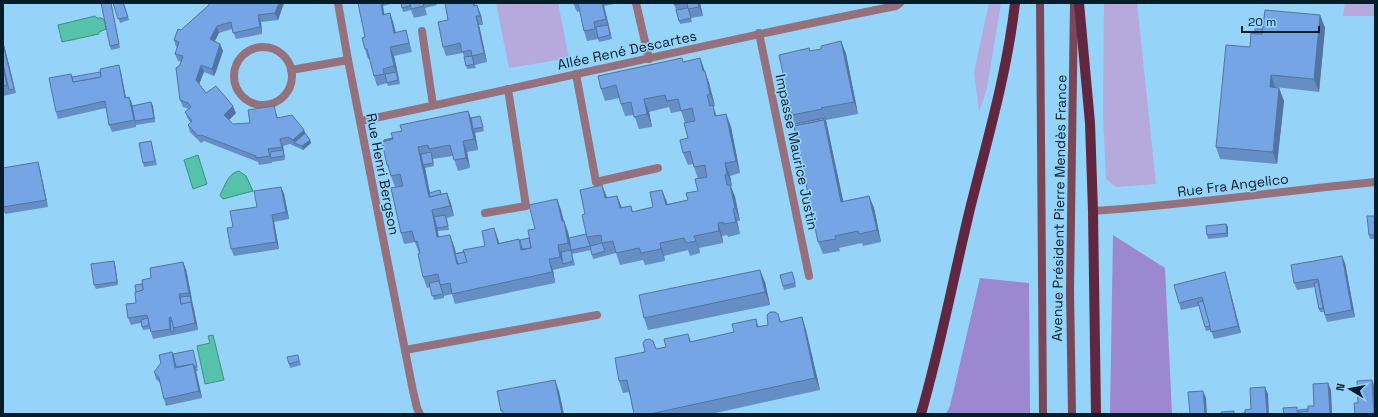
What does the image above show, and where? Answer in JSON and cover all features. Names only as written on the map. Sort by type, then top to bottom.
[{"type":"main road","points":[[921,414],[935,363],[969,213],[992,128],[1012,31],[1015,3]]},
{"type":"main road","name":"Avenue Président Pierre Mendès France","points":[[1040,3],[1043,414]]},
{"type":"main road","name":"Avenue Président Pierre Mendès France","points":[[1072,414],[1070,290],[1074,3]]},
{"type":"main road","points":[[1079,3],[1090,123],[1096,414]]},
{"type":"street","name":"Rue Henri Bergson","points":[[338,3],[413,391],[420,414]]},
{"type":"street","points":[[636,3],[649,59]]},
{"type":"street","name":"Allée René Descartes","points":[[360,121],[649,59],[759,33],[896,6],[900,3]]},
{"type":"street","points":[[422,31],[433,105]]},
{"type":"street","name":"Impasse Maurice Justin","points":[[759,33],[809,276]]},
{"type":"street","points":[[256,48],[273,48],[280,52],[288,59],[291,70],[292,76],[289,89],[283,97],[273,103],[263,105],[245,99],[238,90],[235,81],[235,70],[239,60],[246,52],[256,48]]},
{"type":"street","points":[[291,70],[348,60]]},
{"type":"street","points":[[576,74],[596,182],[658,168]]},
{"type":"street","points":[[485,213],[526,206],[508,89]]},
{"type":"street","name":"Rue Fra Angelico","points":[[1093,211],[1154,207],[1375,182]]},
{"type":"street","points":[[405,350],[597,315]]},
{"type":"shaded area","points":[[496,3],[558,3],[569,58],[509,68]]},
{"type":"shaded area","points":[[989,3],[1001,3],[987,88],[979,112],[974,72]]},
{"type":"shaded area","points":[[1104,3],[1137,3],[1156,184],[1116,187],[1106,179],[1103,114]]},
{"type":"shaded area","points":[[1345,3],[1375,3],[1375,16],[1343,16]]},
{"type":"shaded area","points":[[95,16],[104,20],[106,29],[99,32],[99,34],[62,42],[58,25]]},
{"type":"shaded area","points":[[198,155],[207,184],[193,189],[184,160]]},
{"type":"shaded area","points":[[239,171],[246,176],[253,191],[223,199],[220,195],[227,180],[232,174]]},
{"type":"shaded area","points":[[1113,235],[1165,268],[1172,414],[1110,414]]},
{"type":"shaded area","points":[[980,278],[1029,283],[1030,414],[946,414],[950,406]]},
{"type":"shaded area","points":[[213,335],[224,380],[205,384],[197,346],[210,343],[208,336]]},
{"type":"building","points":[[101,3],[111,3],[119,44],[110,46]]},
{"type":"building","points":[[113,3],[123,3],[128,17],[118,19]]},
{"type":"building","points":[[209,3],[279,3],[275,13],[258,15],[260,27],[233,33],[231,22],[217,26],[210,39],[220,44],[212,69],[201,65],[196,80],[206,93],[216,86],[233,106],[224,115],[233,124],[250,123],[248,110],[274,106],[277,118],[292,115],[304,130],[293,140],[288,137],[280,139],[282,147],[268,149],[270,156],[256,158],[256,156],[201,135],[198,136],[188,125],[192,121],[185,112],[191,107],[188,103],[180,100],[176,68],[180,65],[183,56],[175,54],[179,42],[174,40],[178,29],[181,30],[209,5]]},
{"type":"building","points":[[358,3],[381,3],[383,15],[390,13],[394,33],[406,30],[409,43],[390,47],[394,66],[383,69],[384,74],[374,76],[367,49],[365,49],[362,38],[365,37]]},
{"type":"building","points":[[401,3],[410,3],[410,6],[402,8]]},
{"type":"building","points":[[410,3],[423,3],[424,6],[411,9]]},
{"type":"building","points":[[445,3],[473,3],[474,6],[477,5],[480,16],[476,16],[484,53],[472,56],[471,50],[462,52],[460,43],[443,47],[438,22],[448,20]]},
{"type":"building","points":[[578,3],[602,3],[606,19],[594,22],[595,29],[584,31]]},
{"type":"building","points":[[687,3],[698,3],[699,7],[688,9]]},
{"type":"building","points":[[688,8],[691,18],[679,21],[676,10]]},
{"type":"building","points":[[1265,10],[1320,15],[1314,79],[1271,75],[1270,87],[1279,88],[1273,152],[1216,147],[1226,45],[1250,47],[1251,33],[1262,34]]},
{"type":"building","points":[[608,25],[610,35],[598,38],[596,27]]},
{"type":"building","points":[[1255,29],[1262,29],[1262,34],[1255,34]]},
{"type":"building","points":[[841,41],[854,102],[792,115],[779,55],[809,48],[810,51],[821,49],[821,46]]},
{"type":"building","points":[[3,48],[14,89],[9,90],[3,64]]},
{"type":"building","points":[[472,56],[474,64],[466,66],[464,57]]},
{"type":"building","points":[[682,58],[683,62],[700,58],[703,71],[705,71],[710,94],[707,95],[710,106],[713,105],[715,116],[726,114],[736,161],[725,163],[727,174],[725,175],[727,185],[730,185],[735,208],[733,209],[736,222],[723,224],[723,222],[718,223],[719,231],[694,236],[696,241],[686,243],[684,238],[660,243],[661,249],[641,253],[639,248],[616,253],[613,241],[602,243],[601,235],[587,237],[582,215],[585,214],[580,190],[602,185],[605,198],[617,196],[620,208],[631,206],[632,212],[653,207],[650,192],[662,190],[666,205],[688,200],[686,193],[698,191],[695,179],[707,177],[705,165],[694,167],[690,151],[683,153],[680,140],[688,138],[684,123],[695,121],[692,108],[681,111],[678,99],[667,101],[665,95],[644,99],[647,114],[634,117],[631,102],[621,104],[616,85],[601,89],[598,76]]},
{"type":"building","points":[[119,65],[125,98],[129,97],[134,120],[109,125],[105,101],[56,112],[49,78],[71,74],[73,82],[101,77],[100,69]]},
{"type":"building","points":[[3,67],[7,85],[3,86]]},
{"type":"building","points":[[100,72],[101,77],[73,82],[72,77]]},
{"type":"building","points":[[396,72],[398,80],[387,83],[385,74]]},
{"type":"building","points":[[151,102],[154,118],[135,121],[132,106]]},
{"type":"building","points":[[468,111],[474,139],[463,141],[466,158],[454,160],[450,145],[429,149],[428,145],[418,147],[429,197],[447,193],[450,206],[432,210],[437,237],[450,235],[457,264],[467,262],[463,250],[485,246],[482,231],[494,228],[498,244],[519,239],[521,250],[531,248],[528,230],[535,229],[529,205],[557,199],[562,221],[564,221],[568,243],[558,245],[560,257],[549,259],[552,272],[452,294],[450,283],[440,285],[438,274],[423,277],[418,254],[420,253],[417,241],[415,242],[412,231],[401,233],[391,188],[403,186],[400,174],[391,176],[382,142],[393,139],[391,133],[402,131],[400,125]]},
{"type":"building","points":[[480,116],[483,127],[473,129],[471,118]]},
{"type":"building","points":[[825,118],[827,129],[824,120],[795,126],[795,124]]},
{"type":"building","points":[[824,120],[841,202],[869,196],[877,230],[859,234],[858,231],[835,236],[836,239],[818,242],[794,126]]},
{"type":"building","points":[[305,133],[310,140],[302,146],[294,143]]},
{"type":"building","points":[[151,141],[155,161],[143,163],[139,143]]},
{"type":"building","points":[[283,150],[284,156],[271,158],[270,152]]},
{"type":"building","points":[[431,152],[433,163],[423,165],[421,154]]},
{"type":"building","points":[[38,162],[46,200],[3,207],[3,168]]},
{"type":"building","points":[[281,187],[286,212],[272,215],[276,242],[231,249],[227,228],[233,227],[230,211],[257,207],[254,191]]},
{"type":"building","points":[[440,190],[441,194],[430,197],[429,193]]},
{"type":"building","points":[[445,215],[448,226],[437,228],[434,217]]},
{"type":"building","points":[[1367,216],[1375,216],[1375,235],[1369,235]]},
{"type":"building","points":[[1226,224],[1227,233],[1207,235],[1206,226]]},
{"type":"building","points":[[586,234],[590,246],[571,250],[569,238]]},
{"type":"building","points":[[529,238],[531,248],[522,249],[520,240]]},
{"type":"building","points":[[602,243],[605,251],[592,255],[590,246]]},
{"type":"building","points":[[571,250],[573,261],[563,264],[561,252]]},
{"type":"building","points":[[464,252],[467,262],[458,264],[455,254]]},
{"type":"building","points":[[1342,256],[1352,310],[1325,315],[1318,279],[1294,283],[1291,265]]},
{"type":"building","points":[[114,261],[117,282],[94,285],[91,264]]},
{"type":"building","points":[[183,262],[189,293],[179,294],[181,304],[191,302],[195,323],[173,328],[171,317],[169,318],[170,329],[151,332],[147,315],[128,318],[126,304],[136,303],[135,292],[143,290],[142,280],[151,278],[150,268]]},
{"type":"building","points":[[760,270],[765,292],[644,318],[639,295]]},
{"type":"building","points":[[792,272],[795,283],[783,286],[780,275]]},
{"type":"building","points":[[1225,272],[1238,326],[1211,332],[1202,297],[1179,303],[1174,285]]},
{"type":"building","points":[[439,281],[443,294],[432,296],[429,283]]},
{"type":"building","points":[[1318,282],[1323,308],[1319,309],[1314,283]]},
{"type":"building","points":[[142,284],[143,290],[136,292],[135,285]]},
{"type":"building","points":[[190,296],[192,305],[191,302],[181,304],[180,297]]},
{"type":"building","points":[[1203,301],[1210,326],[1205,327],[1198,302]]},
{"type":"building","points":[[770,312],[775,312],[778,314],[780,322],[802,317],[815,378],[650,414],[634,414],[627,380],[619,381],[615,358],[645,352],[643,343],[645,340],[649,339],[653,341],[656,349],[666,347],[664,339],[688,334],[690,342],[734,332],[732,324],[756,319],[757,327],[768,325],[767,315]]},
{"type":"building","points":[[148,318],[149,325],[142,327],[141,320]]},
{"type":"building","points":[[170,321],[172,321],[174,331],[171,332]]},
{"type":"building","points":[[193,350],[197,367],[193,364],[176,367],[173,354]]},
{"type":"building","points":[[172,352],[175,368],[193,364],[199,391],[164,399],[159,378],[154,372],[161,363],[159,355]]},
{"type":"building","points":[[298,355],[299,361],[289,364],[287,357]]},
{"type":"building","points":[[555,380],[562,414],[503,414],[503,411],[501,411],[497,391]]},
{"type":"building","points":[[1372,380],[1374,414],[1355,414],[1354,403],[1358,403],[1357,381]]},
{"type":"building","points":[[1328,383],[1330,414],[1284,414],[1283,408],[1297,407],[1297,412],[1308,411],[1308,406],[1314,406],[1313,384]]},
{"type":"building","points":[[1265,387],[1267,414],[1245,414],[1245,410],[1251,409],[1250,388]]},
{"type":"building","points":[[1203,391],[1205,414],[1190,414],[1188,392]]},
{"type":"building","points":[[1308,409],[1308,411],[1298,412],[1298,410]]},
{"type":"building","points":[[1234,411],[1234,414],[1221,414],[1221,412]]}]
